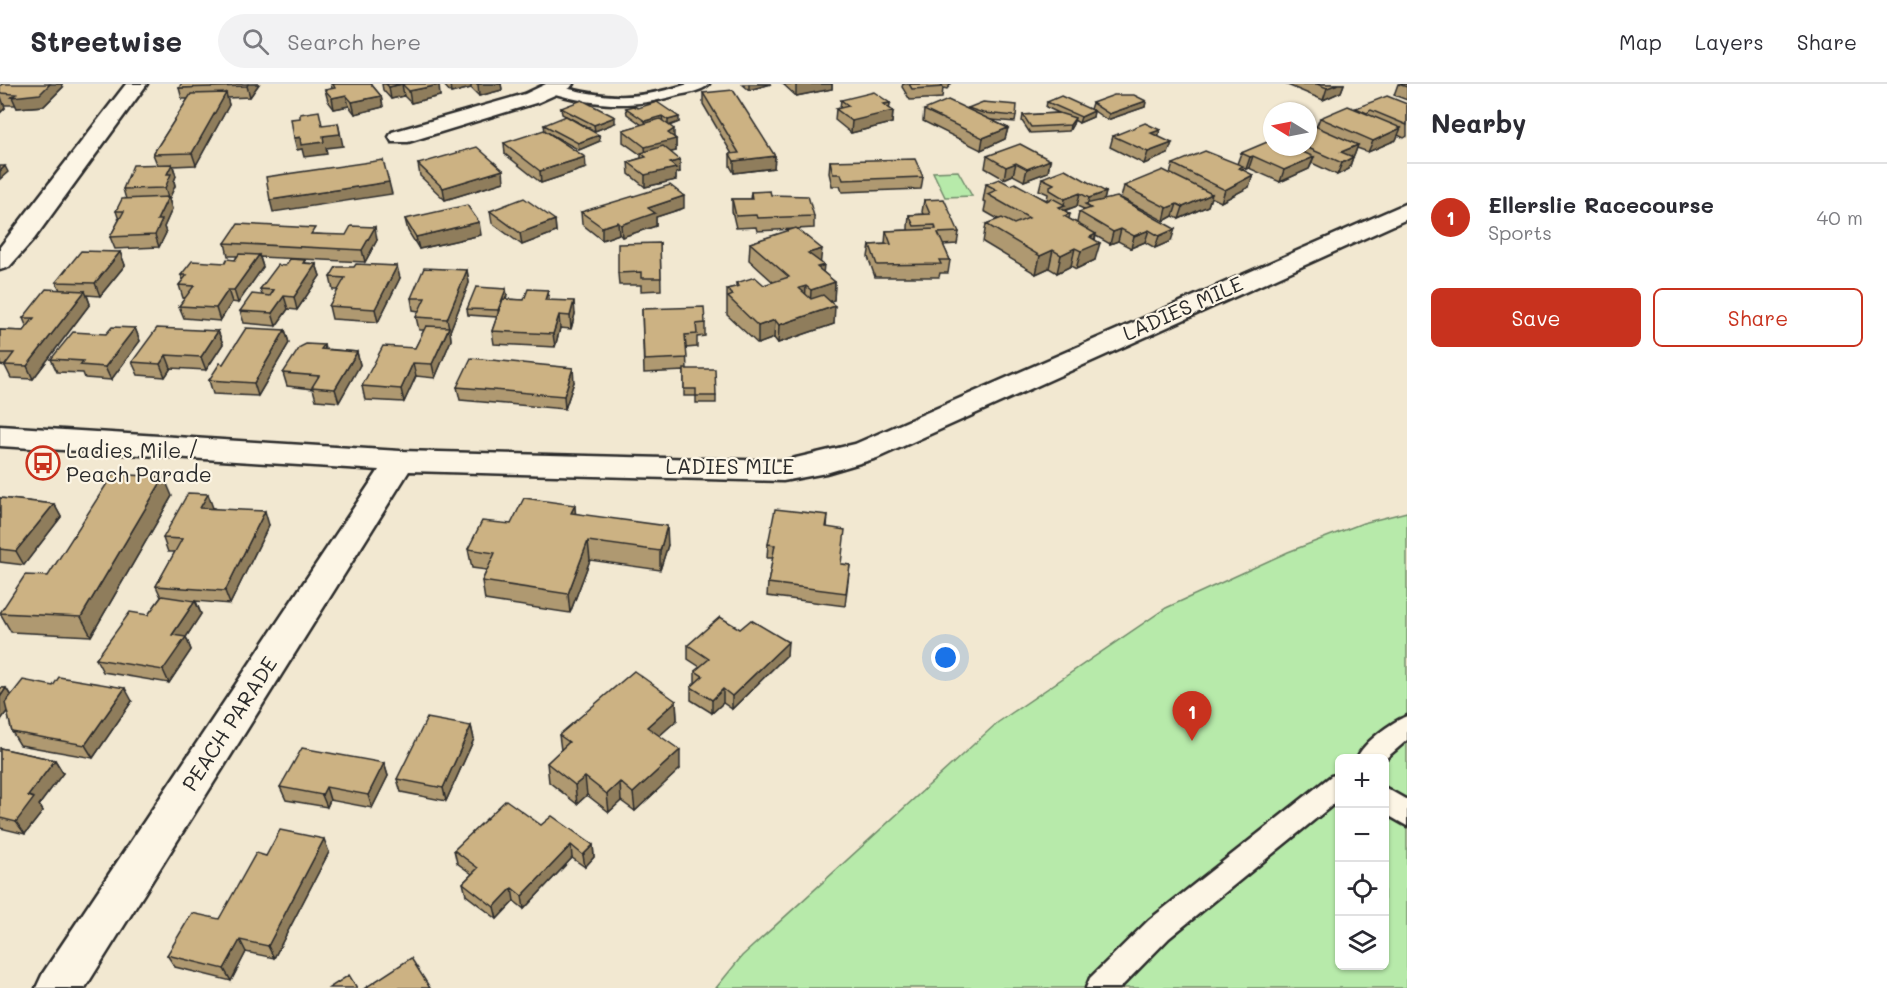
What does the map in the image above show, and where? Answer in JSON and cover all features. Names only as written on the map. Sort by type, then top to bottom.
[{"type":"main road","points":[[0,262],[25,234],[137,84]]},
{"type":"main road","points":[[400,137],[532,98],[558,87]]},
{"type":"main road","name":"LADIES MILE","points":[[4,437],[400,460],[783,471],[826,463],[871,449],[1407,210]]},
{"type":"main road","name":"PEACH PARADE","points":[[59,988],[400,460]]},
{"type":"lane","points":[[558,87],[587,99],[628,103],[702,84]]},
{"type":"lane","points":[[1375,754],[1407,726]]},
{"type":"lane","points":[[1100,988],[1159,929],[1335,788]]},
{"type":"lane","points":[[1389,802],[1407,815]]},
{"type":"green space","points":[[958,171],[972,196],[945,197],[933,172]]},
{"type":"green space","points":[[1407,512],[1407,988],[716,988],[742,956],[997,723],[1166,608],[1288,552],[1363,523]]},
{"type":"building","points":[[2,84],[50,84],[40,94],[12,97],[16,94],[0,93]]},
{"type":"building","points":[[181,84],[248,84],[247,86],[179,88]]},
{"type":"building","points":[[333,84],[371,84],[381,96],[352,102],[346,95],[332,98],[325,90],[335,88]]},
{"type":"building","points":[[386,84],[402,84],[389,87]]},
{"type":"building","points":[[402,84],[438,84],[439,85],[409,91]]},
{"type":"building","points":[[909,84],[941,84],[943,87],[912,89]]},
{"type":"building","points":[[1317,84],[1338,84],[1327,88]]},
{"type":"building","points":[[733,90],[775,156],[734,161],[730,154],[739,153],[703,93]]},
{"type":"building","points":[[874,92],[890,103],[883,104],[893,111],[852,121],[836,109],[849,106],[841,100]]},
{"type":"building","points":[[226,93],[192,153],[153,154],[191,94]]},
{"type":"building","points":[[1114,95],[1134,95],[1146,101],[1109,114],[1092,103]]},
{"type":"building","points":[[1061,96],[1094,111],[1081,117],[1047,102]]},
{"type":"building","points":[[1387,96],[1407,104],[1407,125],[1371,110],[1367,113],[1356,108]]},
{"type":"building","points":[[582,100],[615,117],[594,125],[561,108]]},
{"type":"building","points":[[948,100],[1008,128],[983,138],[924,110]]},
{"type":"building","points":[[657,102],[679,117],[668,120],[662,116],[645,121],[626,108],[634,106],[638,108]]},
{"type":"building","points":[[983,102],[1017,105],[1016,116],[983,113],[968,108]]},
{"type":"building","points":[[1348,106],[1401,128],[1373,141],[1320,118]]},
{"type":"building","points":[[319,111],[322,125],[338,123],[340,134],[323,136],[324,142],[301,145],[300,137],[294,138],[291,119],[300,118],[300,114]]},
{"type":"building","points":[[1059,113],[1075,118],[1070,125],[1031,127],[1023,115]]},
{"type":"building","points":[[566,116],[599,135],[578,143],[544,125]]},
{"type":"building","points":[[660,119],[674,129],[668,133],[676,139],[645,147],[623,130]]},
{"type":"building","points":[[1145,123],[1160,130],[1151,133],[1172,143],[1148,152],[1113,136]]},
{"type":"building","points":[[1317,127],[1358,145],[1341,152],[1353,157],[1342,163],[1317,152]]},
{"type":"building","points":[[544,130],[585,157],[540,171],[504,143]]},
{"type":"building","points":[[1020,144],[1050,160],[1027,169],[1016,163],[1006,167],[987,156]]},
{"type":"building","points":[[1263,144],[1263,156],[1314,157],[1284,170],[1241,153]]},
{"type":"building","points":[[663,146],[680,160],[670,163],[676,168],[645,175],[628,162],[646,157],[641,153]]},
{"type":"building","points":[[477,147],[503,170],[443,188],[418,164]]},
{"type":"building","points":[[1205,151],[1243,166],[1239,168],[1253,175],[1225,190],[1173,164]]},
{"type":"building","points":[[915,159],[923,177],[843,180],[841,174],[833,174],[830,161]]},
{"type":"building","points":[[383,160],[389,182],[270,200],[266,177]]},
{"type":"building","points":[[172,164],[167,174],[171,174],[165,188],[123,189],[133,165]]},
{"type":"building","points":[[1065,169],[1106,192],[1089,198],[1080,193],[1065,199],[1050,190],[1050,186],[1054,184],[1042,178]]},
{"type":"building","points":[[1163,170],[1212,194],[1183,207],[1177,204],[1167,208],[1124,186]]},
{"type":"building","points":[[999,179],[1010,185],[1015,183],[1047,201],[1052,198],[1065,205],[1059,207],[1070,214],[1064,216],[1096,234],[1090,237],[1100,243],[1081,251],[1075,248],[1061,255],[1053,250],[1040,256],[986,224],[1002,218],[1014,224],[1029,218],[987,194],[997,190],[986,184]]},
{"type":"building","points":[[670,185],[684,196],[648,208],[655,213],[621,225],[618,222],[602,227],[581,212]]},
{"type":"building","points":[[770,191],[771,195],[808,196],[814,216],[757,218],[756,215],[736,216],[732,199],[752,199],[751,192]]},
{"type":"building","points":[[168,197],[157,220],[162,220],[155,235],[110,237],[124,211],[116,211],[122,199]]},
{"type":"building","points":[[1117,197],[1175,229],[1159,236],[1149,230],[1134,236],[1121,229],[1113,232],[1079,212],[1091,208],[1085,204]]},
{"type":"building","points":[[524,198],[555,220],[520,233],[490,211]]},
{"type":"building","points":[[944,199],[959,232],[938,233],[950,260],[939,260],[941,264],[877,265],[870,245],[891,244],[886,231],[936,229],[935,225],[914,226],[909,215],[930,214],[924,200]]},
{"type":"building","points":[[467,205],[479,222],[416,237],[405,219]]},
{"type":"building","points":[[238,224],[315,228],[311,234],[346,235],[351,226],[375,227],[362,250],[225,243]]},
{"type":"building","points":[[796,228],[822,249],[808,253],[824,265],[817,267],[835,282],[811,290],[806,286],[799,288],[811,299],[823,295],[835,306],[779,325],[775,320],[758,326],[728,297],[733,295],[727,289],[739,286],[736,283],[755,277],[764,285],[789,277],[750,243]]},
{"type":"building","points":[[660,243],[661,278],[641,278],[641,272],[618,273],[618,244]]},
{"type":"building","points":[[81,251],[120,252],[95,283],[56,282]]},
{"type":"building","points":[[239,254],[259,255],[234,290],[228,290],[216,308],[179,306],[194,286],[179,285],[187,275],[181,275],[192,261],[225,263],[227,259],[235,260]]},
{"type":"building","points":[[290,259],[305,260],[303,263],[316,264],[294,297],[284,296],[272,313],[240,311],[252,294],[270,296],[274,290],[260,289],[278,265],[285,266]]},
{"type":"building","points":[[356,264],[397,266],[375,309],[329,306],[345,278],[330,277],[336,267],[354,267]]},
{"type":"building","points":[[424,268],[467,270],[447,319],[416,317],[425,298],[411,298]]},
{"type":"building","points":[[476,287],[506,289],[498,310],[467,309]]},
{"type":"building","points":[[46,289],[85,291],[27,366],[5,365],[14,353],[0,353],[0,330],[24,331],[34,318],[23,318]]},
{"type":"building","points":[[528,289],[548,290],[545,300],[574,301],[570,316],[559,315],[553,334],[492,331],[503,299],[524,300]]},
{"type":"building","points":[[704,307],[705,323],[696,324],[697,334],[685,335],[687,358],[644,360],[642,309]]},
{"type":"building","points":[[426,326],[449,327],[432,364],[413,363],[401,389],[362,386],[383,346],[415,348]]},
{"type":"building","points":[[112,327],[135,328],[105,367],[80,365],[83,361],[51,359],[73,332],[106,334]]},
{"type":"building","points":[[157,328],[218,331],[201,357],[166,355],[160,364],[132,362]]},
{"type":"building","points":[[246,328],[285,330],[254,383],[209,380],[220,363],[223,364]]},
{"type":"building","points":[[306,344],[324,345],[321,349],[357,352],[335,389],[312,387],[319,376],[283,373],[300,347]]},
{"type":"building","points":[[471,358],[573,368],[564,396],[457,387]]},
{"type":"building","points":[[684,369],[715,369],[716,396],[696,396],[696,389],[684,389]]},
{"type":"building","points":[[113,474],[164,477],[81,617],[0,613],[25,575],[48,576]]},
{"type":"building","points":[[188,493],[208,494],[200,508],[265,511],[225,591],[156,586],[182,539],[163,538]]},
{"type":"building","points":[[0,498],[54,504],[16,551],[0,549]]},
{"type":"building","points":[[524,498],[575,505],[571,513],[667,526],[660,551],[588,541],[568,594],[482,581],[495,553],[468,549],[482,521],[511,524]]},
{"type":"building","points":[[775,509],[828,515],[826,527],[845,530],[841,564],[850,565],[846,593],[768,583],[775,545],[768,544]]},
{"type":"building","points":[[162,596],[195,601],[172,635],[186,637],[163,670],[96,659],[130,612],[148,615]]},
{"type":"building","points":[[720,617],[740,629],[751,620],[788,642],[732,696],[723,689],[712,700],[691,687],[703,676],[695,671],[709,659],[688,645]]},
{"type":"building","points":[[634,671],[676,701],[647,727],[680,750],[633,793],[620,782],[607,794],[585,777],[575,785],[547,763],[569,742],[559,735]]},
{"type":"building","points":[[59,677],[125,688],[85,745],[12,732],[5,703],[23,680],[53,686]]},
{"type":"building","points":[[0,688],[6,688],[0,697]]},
{"type":"building","points":[[427,718],[471,726],[443,788],[397,779]]},
{"type":"building","points":[[0,748],[55,760],[28,796],[34,798],[16,822],[0,818]]},
{"type":"building","points":[[302,748],[384,763],[368,795],[326,787],[322,795],[280,787]]},
{"type":"building","points":[[506,800],[541,825],[552,816],[593,845],[583,855],[571,845],[522,896],[512,888],[494,907],[463,883],[478,868],[454,850]]},
{"type":"building","points":[[280,830],[324,839],[268,946],[240,940],[224,969],[167,955],[192,913],[219,919],[256,853],[266,856]]},
{"type":"building","points":[[411,958],[430,988],[365,988]]},
{"type":"building","points":[[349,975],[357,988],[329,988]]},
{"type":"place","name":"Ladies Mile / Peach Parade","points":[[43,463]]},
{"type":"place","name":"Ellerslie Racecourse","points":[[1192,741]]}]
